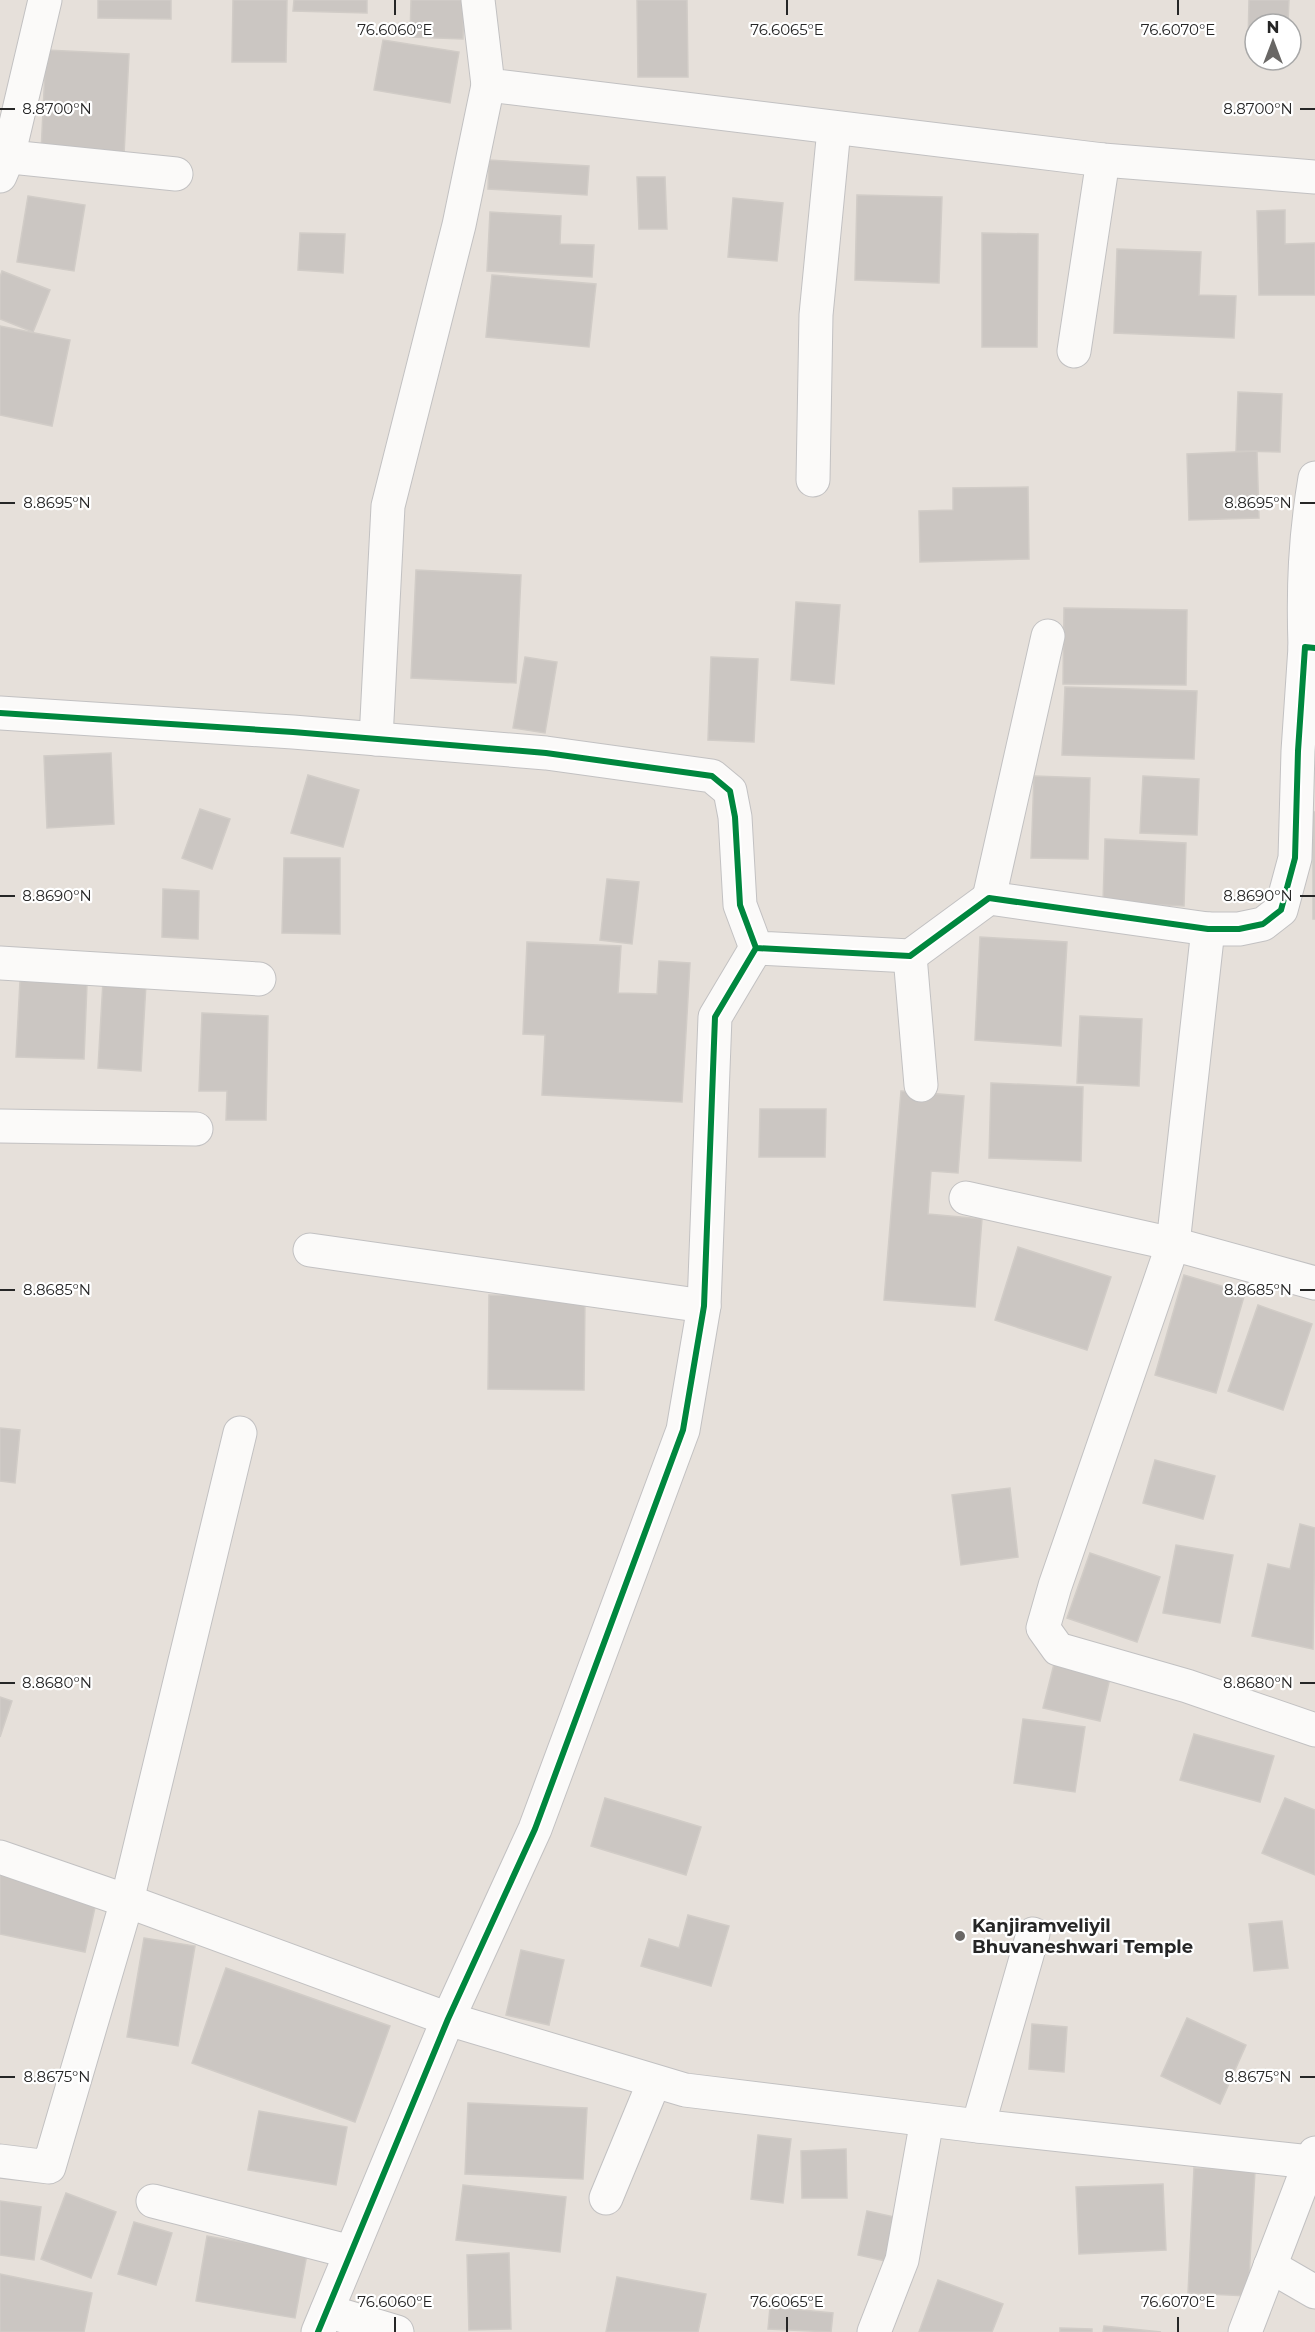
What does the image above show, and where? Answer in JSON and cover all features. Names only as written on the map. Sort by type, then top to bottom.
[{"type":"street","points":[[45,0],[3,163],[176,174]]},
{"type":"street","points":[[376,740],[388,506],[459,225],[488,85],[478,0]]},
{"type":"street","points":[[488,85],[1103,160],[1315,177]]},
{"type":"street","points":[[813,480],[816,315],[834,129]]},
{"type":"street","points":[[1074,351],[1103,160]]},
{"type":"street","points":[[989,898],[1208,929],[1239,929],[1263,924],[1281,910],[1296,858],[1298,751],[1310,648],[1303,604],[1306,530],[1315,478]]},
{"type":"street","points":[[756,948],[910,956],[989,898],[1048,636]]},
{"type":"street","points":[[0,713],[546,753],[712,776],[730,791],[735,817],[740,905],[756,948]]},
{"type":"street","points":[[1208,929],[1173,1244],[1055,1586],[1043,1628],[1058,1649],[1187,1686],[1315,1730]]},
{"type":"street","points":[[397,2332],[323,2322],[448,2019],[535,1829],[683,1430],[704,1306],[715,1017],[756,948]]},
{"type":"street","points":[[910,956],[921,1085]]},
{"type":"street","points":[[0,963],[259,979]]},
{"type":"street","points":[[0,1126],[196,1129]]},
{"type":"street","points":[[966,1198],[1173,1244],[1315,1283]]},
{"type":"street","points":[[310,1250],[704,1306]]},
{"type":"street","points":[[0,2161],[49,2167],[128,1900],[240,1433]]},
{"type":"street","points":[[0,1857],[128,1900],[448,2019],[685,2090],[978,2126],[1312,2158],[1245,2332]]},
{"type":"street","points":[[978,2126],[1033,1934]]},
{"type":"street","points":[[606,2198],[654,2082]]},
{"type":"street","points":[[874,2332],[902,2260],[927,2120]]},
{"type":"street","points":[[153,2201],[351,2252]]},
{"type":"street","points":[[1270,2266],[1315,2292]]},
{"type":"building","points":[[98,0],[171,0],[171,19],[98,18]]},
{"type":"building","points":[[233,0],[287,0],[286,62],[232,62]]},
{"type":"building","points":[[294,0],[367,0],[367,13],[293,11]]},
{"type":"building","points":[[411,0],[464,0],[463,39],[410,37]]},
{"type":"building","points":[[637,0],[687,0],[688,77],[638,77]]},
{"type":"building","points":[[1249,0],[1289,0],[1288,12],[1249,12]]},
{"type":"building","points":[[383,40],[459,52],[450,103],[374,90]]},
{"type":"building","points":[[46,50],[129,54],[124,155],[41,152]]},
{"type":"building","points":[[489,160],[589,166],[587,195],[488,189]]},
{"type":"building","points":[[637,177],[665,177],[667,229],[639,229]]},
{"type":"building","points":[[857,195],[942,197],[939,283],[855,280]]},
{"type":"building","points":[[28,196],[85,205],[74,271],[17,262]]},
{"type":"building","points":[[733,198],[783,203],[777,261],[728,257]]},
{"type":"building","points":[[1285,210],[1285,244],[1315,243],[1315,295],[1259,295],[1257,211]]},
{"type":"building","points":[[490,212],[561,216],[560,244],[594,245],[592,277],[487,271]]},
{"type":"building","points":[[300,233],[345,234],[343,273],[298,270]]},
{"type":"building","points":[[982,233],[1038,234],[1037,347],[982,347]]},
{"type":"building","points":[[1117,249],[1201,252],[1199,295],[1236,296],[1234,338],[1114,333]]},
{"type":"building","points":[[2,271],[50,290],[33,332],[0,319]]},
{"type":"building","points":[[492,275],[596,284],[589,347],[486,337]]},
{"type":"building","points":[[0,326],[70,340],[52,426],[0,415]]},
{"type":"building","points":[[1238,392],[1282,394],[1280,452],[1236,451]]},
{"type":"building","points":[[1257,451],[1259,518],[1189,520],[1187,454]]},
{"type":"building","points":[[1028,487],[1029,559],[920,562],[919,511],[953,510],[953,488]]},
{"type":"building","points":[[416,570],[521,575],[516,683],[411,678]]},
{"type":"building","points":[[796,602],[840,605],[834,684],[791,680]]},
{"type":"building","points":[[1064,608],[1187,610],[1186,685],[1063,684]]},
{"type":"building","points":[[525,657],[557,662],[545,733],[513,728]]},
{"type":"building","points":[[711,657],[758,659],[754,742],[708,740]]},
{"type":"building","points":[[1065,687],[1197,691],[1194,759],[1062,755]]},
{"type":"building","points":[[111,753],[114,824],[47,828],[44,756]]},
{"type":"building","points":[[308,775],[359,790],[343,847],[291,833]]},
{"type":"building","points":[[1034,776],[1090,778],[1088,859],[1031,858]]},
{"type":"building","points":[[1143,776],[1199,779],[1197,835],[1140,833]]},
{"type":"building","points":[[200,809],[230,819],[212,869],[182,858]]},
{"type":"building","points":[[1313,812],[1315,812],[1315,919],[1313,919]]},
{"type":"building","points":[[1105,839],[1186,843],[1184,906],[1103,902]]},
{"type":"building","points":[[284,858],[340,858],[340,934],[282,933]]},
{"type":"building","points":[[607,879],[639,882],[632,944],[600,940]]},
{"type":"building","points":[[163,889],[199,891],[198,939],[162,937]]},
{"type":"building","points":[[980,937],[1067,942],[1061,1046],[975,1040]]},
{"type":"building","points":[[527,942],[621,946],[618,993],[657,994],[659,961],[690,963],[682,1102],[542,1095],[545,1035],[523,1034]]},
{"type":"building","points":[[20,981],[87,984],[84,1059],[16,1057]]},
{"type":"building","points":[[103,981],[146,984],[141,1071],[98,1068]]},
{"type":"building","points":[[202,1013],[268,1016],[266,1120],[226,1120],[227,1091],[199,1091]]},
{"type":"building","points":[[1080,1016],[1142,1019],[1139,1086],[1077,1083]]},
{"type":"building","points":[[991,1083],[1083,1087],[1081,1161],[989,1158]]},
{"type":"building","points":[[901,1091],[964,1096],[958,1173],[931,1171],[928,1214],[982,1219],[975,1307],[884,1300]]},
{"type":"building","points":[[760,1109],[826,1109],[825,1157],[759,1157]]},
{"type":"building","points":[[1018,1247],[1111,1277],[1087,1350],[995,1320]]},
{"type":"building","points":[[1184,1275],[1245,1293],[1216,1393],[1155,1375]]},
{"type":"building","points":[[489,1295],[585,1297],[584,1390],[488,1389]]},
{"type":"building","points":[[1258,1305],[1312,1324],[1283,1410],[1228,1391]]},
{"type":"building","points":[[0,1428],[20,1430],[15,1483],[0,1481]]},
{"type":"building","points":[[1155,1460],[1215,1476],[1203,1519],[1143,1503]]},
{"type":"building","points":[[1010,1488],[1018,1557],[961,1565],[952,1495]]},
{"type":"building","points":[[1300,1524],[1315,1528],[1313,1649],[1252,1636],[1268,1564],[1290,1569]]},
{"type":"building","points":[[1176,1545],[1233,1555],[1220,1623],[1163,1613]]},
{"type":"building","points":[[1090,1553],[1160,1577],[1137,1642],[1067,1618]]},
{"type":"building","points":[[1054,1664],[1110,1678],[1100,1721],[1043,1708]]},
{"type":"building","points":[[0,1697],[12,1701],[0,1737]]},
{"type":"building","points":[[1023,1719],[1085,1727],[1075,1792],[1014,1783]]},
{"type":"building","points":[[1194,1734],[1274,1756],[1260,1802],[1180,1780]]},
{"type":"building","points":[[605,1798],[701,1827],[686,1875],[591,1846]]},
{"type":"building","points":[[1285,1798],[1315,1810],[1315,1875],[1262,1853]]},
{"type":"building","points":[[0,1874],[98,1894],[85,1952],[0,1934]]},
{"type":"building","points":[[688,1915],[729,1926],[711,1986],[641,1966],[649,1939],[679,1948]]},
{"type":"building","points":[[1282,1921],[1288,1968],[1254,1971],[1249,1924]]},
{"type":"building","points":[[144,1938],[195,1946],[178,2046],[127,2037]]},
{"type":"building","points":[[521,1950],[564,1960],[549,2025],[506,2015]]},
{"type":"building","points":[[226,1968],[390,2026],[355,2122],[192,2063]]},
{"type":"building","points":[[1187,2018],[1246,2045],[1220,2104],[1161,2076]]},
{"type":"building","points":[[1032,2024],[1067,2027],[1064,2072],[1029,2069]]},
{"type":"building","points":[[468,2103],[587,2108],[583,2179],[465,2174]]},
{"type":"building","points":[[259,2111],[347,2127],[336,2185],[248,2170]]},
{"type":"building","points":[[758,2135],[791,2139],[783,2203],[751,2199]]},
{"type":"building","points":[[846,2149],[847,2198],[802,2198],[801,2151]]},
{"type":"building","points":[[1194,2168],[1255,2171],[1248,2296],[1188,2293]]},
{"type":"building","points":[[1163,2184],[1166,2250],[1079,2254],[1076,2187]]},
{"type":"building","points":[[463,2185],[566,2197],[560,2252],[456,2240]]},
{"type":"building","points":[[66,2193],[116,2212],[91,2278],[41,2259]]},
{"type":"building","points":[[0,2201],[41,2207],[34,2260],[0,2255]]},
{"type":"building","points":[[867,2211],[899,2218],[890,2262],[858,2255]]},
{"type":"building","points":[[134,2222],[172,2233],[156,2285],[118,2274]]},
{"type":"building","points":[[207,2236],[307,2254],[295,2318],[196,2301]]},
{"type":"building","points":[[509,2253],[511,2329],[469,2330],[467,2255]]},
{"type":"building","points":[[0,2274],[92,2293],[84,2332],[0,2332]]},
{"type":"building","points":[[617,2277],[706,2294],[698,2332],[606,2332]]},
{"type":"building","points":[[938,2280],[1003,2304],[992,2332],[919,2332]]},
{"type":"building","points":[[770,2307],[833,2313],[831,2332],[768,2329]]},
{"type":"building","points":[[1104,2326],[1161,2332],[1103,2332]]},
{"type":"building","points":[[1060,2328],[1092,2329],[1092,2332],[1060,2332]]},
{"type":"cycle path","points":[[0,713],[293,732],[546,753],[712,776],[730,791],[735,817],[740,905],[756,948],[910,956],[989,898],[1208,929],[1239,929],[1263,924],[1281,910],[1295,858],[1298,751],[1305,647],[1315,648]]},
{"type":"cycle path","points":[[318,2332],[448,2019],[535,1829],[683,1430],[704,1306],[715,1017],[756,948]]},
{"type":"place","name":"Kanjiramveliyil Bhuvaneshwari Temple","points":[[960,1936]]}]
